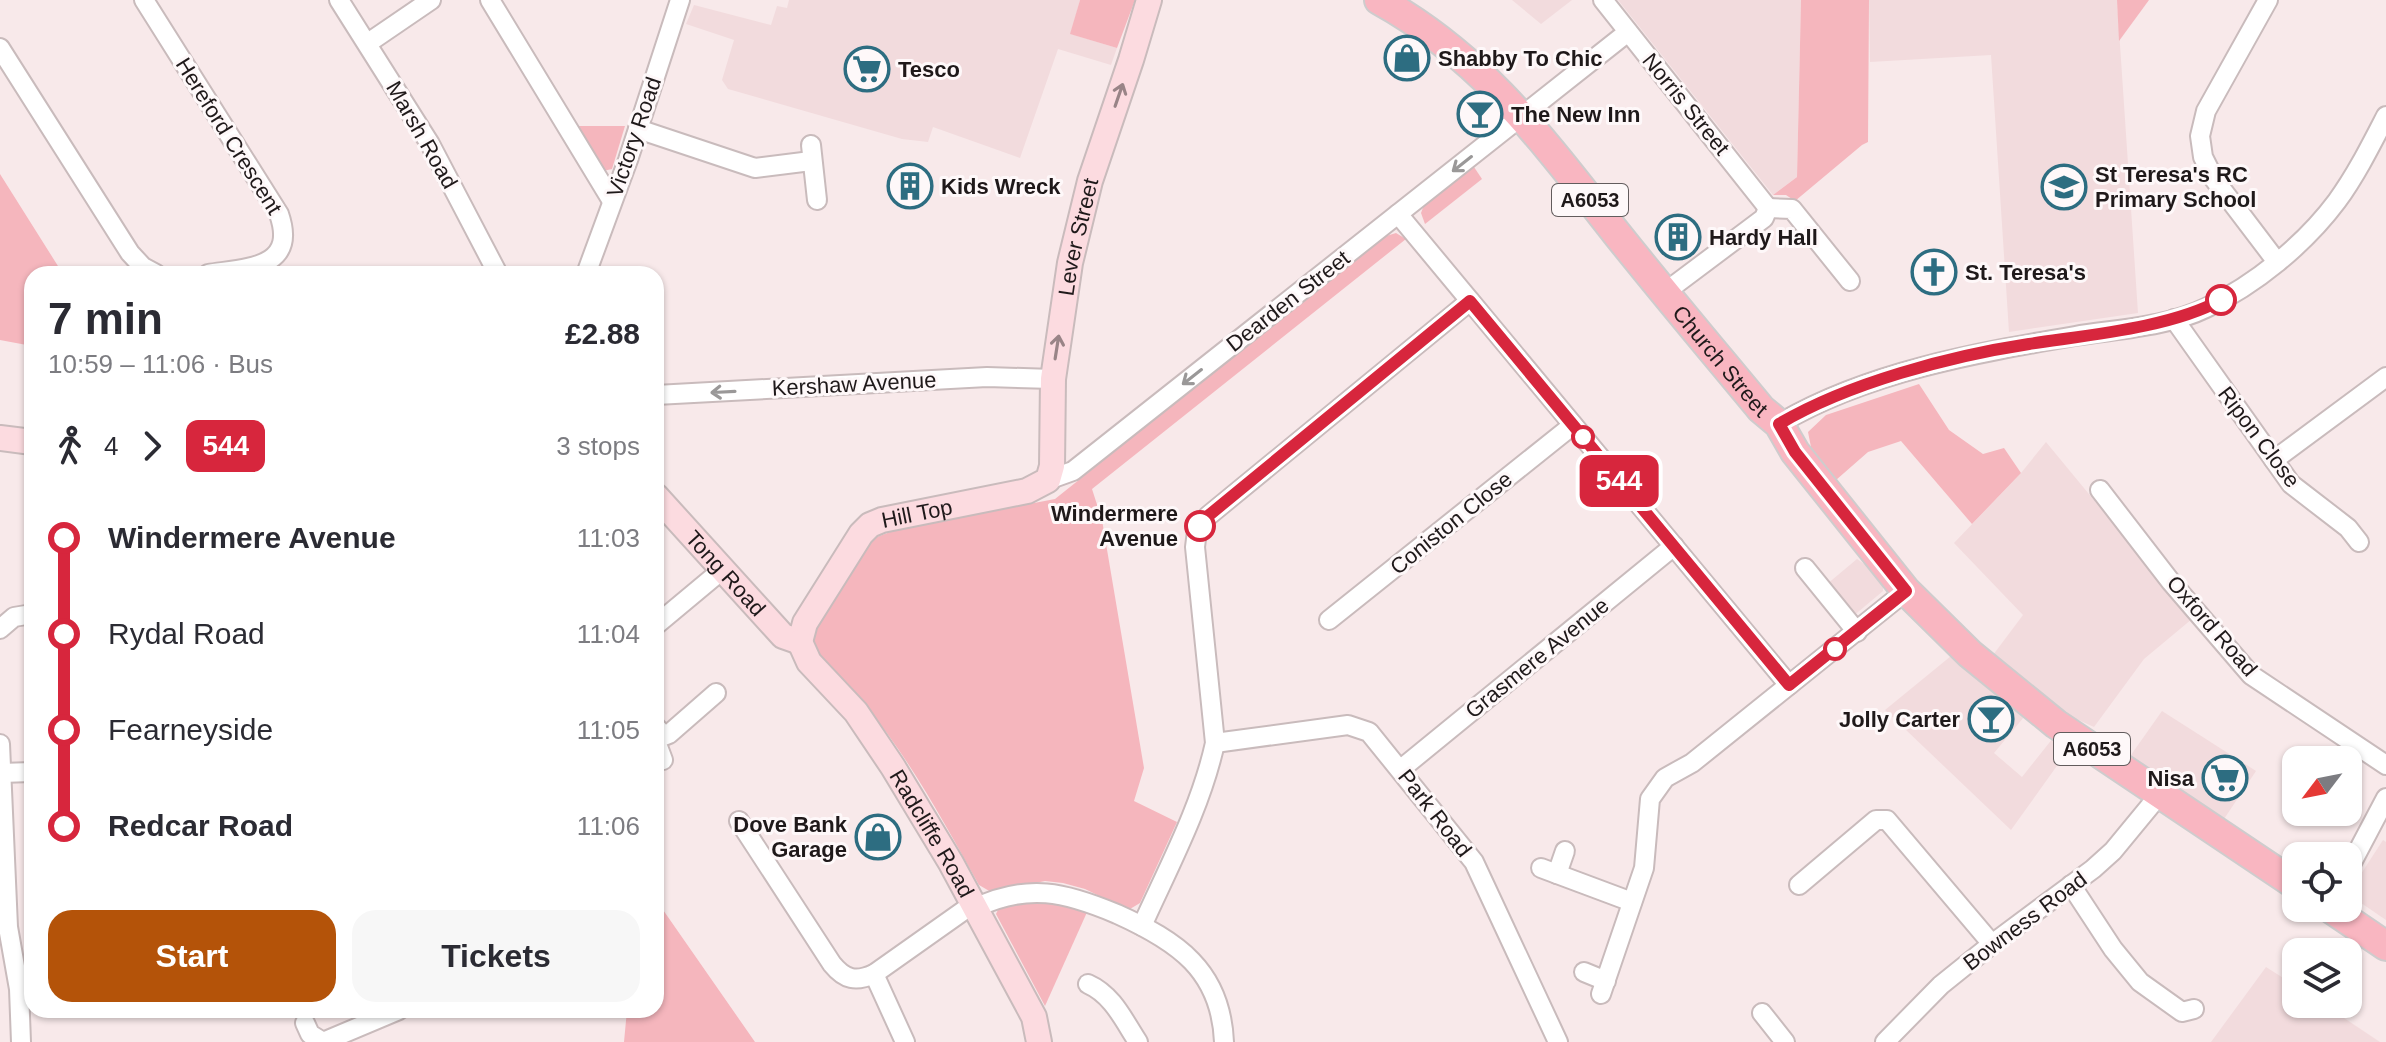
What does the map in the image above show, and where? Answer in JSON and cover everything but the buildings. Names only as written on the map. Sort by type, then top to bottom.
[{"type":"main road","name":"Lever Street","points":[[1048,480],[1052,466],[1053,379],[1070,263],[1090,181],[1149,0]]},
{"type":"main road","name":"Church Street","points":[[1379,0],[1432,31],[1476,68],[1522,114],[1664,293],[1761,409],[1779,424],[1795,452],[1906,591],[1959,644],[2006,686],[2056,724],[2282,876]]},
{"type":"main road","points":[[0,438],[24,441]]},
{"type":"main road","name":"Hill Top","points":[[800,642],[805,623],[861,534],[870,525],[1027,491],[1048,480]]},
{"type":"main road","name":"Tong Road","points":[[664,505],[783,636],[800,642]]},
{"type":"main road","name":"Radcliffe Road","points":[[800,642],[809,662],[856,712],[893,767],[1034,1017],[1039,1042]]},
{"type":"main road","points":[[2351,922],[2386,946]]},
{"type":"street","name":"Hereford Crescent","points":[[144,0],[279,214],[283,226],[282,244],[272,260],[256,266]]},
{"type":"street","name":"Marsh Road","points":[[339,0],[430,144],[494,266]]},
{"type":"street","points":[[368,43],[431,0]]},
{"type":"street","points":[[490,0],[612,201]]},
{"type":"street","name":"Victory Road","points":[[589,266],[680,0]]},
{"type":"street","name":"Norris Street","points":[[1603,0],[1768,208]]},
{"type":"street","points":[[2268,0],[2206,111],[2200,136],[2203,157],[2214,179],[2277,262]]},
{"type":"street","name":"Dearden Street","points":[[1048,480],[1073,471],[1628,32]]},
{"type":"street","points":[[0,48],[130,253],[142,266]]},
{"type":"street","points":[[1779,424],[1809,407],[1949,359],[2174,319],[2204,309],[2231,295],[2277,262],[2309,233],[2337,201],[2386,116]]},
{"type":"street","points":[[638,129],[755,168],[811,153],[817,200]]},
{"type":"street","points":[[1664,293],[1764,218],[1768,208],[1792,209],[1843,258],[1850,281]]},
{"type":"street","points":[[1398,214],[1789,685]]},
{"type":"street","points":[[1142,926],[1188,827],[1209,772],[1215,743],[1195,547],[1197,531],[1208,516],[1470,301]]},
{"type":"street","name":"Ripon Close","points":[[2174,319],[2291,484],[2348,528],[2359,542]]},
{"type":"street","name":"Kershaw Avenue","points":[[664,395],[987,377],[1053,379]]},
{"type":"street","points":[[2274,460],[2386,377]]},
{"type":"street","name":"Coniston Close","points":[[1329,620],[1573,425]]},
{"type":"street","name":"Oxford Road","points":[[2100,490],[2171,582],[2251,675],[2386,765]]},
{"type":"street","name":"Grasmere Avenue","points":[[1401,769],[1674,546]]},
{"type":"street","points":[[1805,568],[1857,632]]},
{"type":"street","points":[[664,618],[722,570]]},
{"type":"street","points":[[1584,972],[1604,988],[1645,857],[1647,813],[1657,786],[1692,763],[1906,591]]},
{"type":"street","points":[[0,629],[14,617],[24,615]]},
{"type":"street","points":[[664,736],[716,693]]},
{"type":"street","name":"Park Road","points":[[1215,743],[1348,725],[1369,732],[1474,862],[1558,1042]]},
{"type":"street","points":[[0,744],[8,927],[24,961],[21,1042]]},
{"type":"street","points":[[1,773],[24,772]]},
{"type":"street","name":"Bowness Road","points":[[1885,1042],[1941,985],[2113,851],[2160,794]]},
{"type":"street","points":[[2362,843],[2386,798]]},
{"type":"street","points":[[1799,885],[1876,820],[1887,820],[1992,944]]},
{"type":"street","points":[[739,821],[840,974],[851,979],[863,979],[874,974],[974,906],[993,899],[1059,893],[1085,901],[1172,942],[1198,967],[1215,996],[1224,1042]]},
{"type":"street","points":[[1565,851],[1549,871],[1632,902]]},
{"type":"street","points":[[2071,885],[2113,949],[2140,982],[2182,1012],[2194,1009]]},
{"type":"street","points":[[874,974],[905,1042]]},
{"type":"street","points":[[1088,984],[1112,1002],[1138,1042]]},
{"type":"street","points":[[1762,1013],[1785,1042]]},
{"type":"street","points":[[305,1023],[310,1034],[323,1042],[380,1018]]},
{"type":"shaded area","points":[[789,0],[1080,0],[1071,34],[1117,48],[1111,65],[1058,49],[1020,158],[933,127],[928,142],[902,139],[728,89],[722,80],[734,40],[686,24],[694,5],[771,25],[777,6],[787,8]]},
{"type":"shaded area","points":[[1080,0],[1135,0],[1117,48],[1070,34]]},
{"type":"shaded area","points":[[1512,0],[1572,0],[1541,24]]},
{"type":"shaded area","points":[[1618,0],[1801,0],[1797,177],[1773,195]]},
{"type":"shaded area","points":[[1801,0],[1869,0],[1868,142],[1795,201],[1786,195],[1773,195],[1797,177]]},
{"type":"shaded area","name":"St Teresa's RC Primary School","points":[[1869,0],[2117,0],[2138,313],[2009,332],[1991,55],[1870,62]]},
{"type":"shaded area","points":[[2117,0],[2149,0],[2119,41]]},
{"type":"shaded area","points":[[576,126],[625,126],[612,169],[603,171]]},
{"type":"shaded area","points":[[1474,167],[1482,179],[1425,224],[1421,213],[1424,205]]},
{"type":"shaded area","points":[[0,174],[58,266],[24,266],[24,344],[0,340]]},
{"type":"shaded area","points":[[1396,233],[1406,239],[1092,489],[1102,520],[1144,768],[1134,801],[1177,822],[1140,903],[1130,909],[1124,908],[1085,889],[1063,883],[1045,881],[991,892],[979,885],[897,747],[865,705],[819,656],[813,639],[815,630],[835,592],[877,537],[898,529],[1055,499],[1383,237]]},
{"type":"shaded area","points":[[1919,384],[1949,430],[1983,454],[2004,448],[2021,473],[1972,524],[1901,441],[1868,452],[1836,480],[1812,452],[1808,432],[1826,415]]},
{"type":"shaded area","points":[[2046,442],[2192,619],[2144,659],[2094,727],[2063,713],[1993,655],[2023,615],[1954,543]]},
{"type":"shaded area","points":[[1857,559],[1883,585],[1883,591],[1852,617],[1826,585]]},
{"type":"shaded area","points":[[1951,656],[2024,717],[1994,753],[2022,777],[2053,738],[2069,749],[2011,830],[1885,710]]},
{"type":"shaded area","points":[[2162,711],[2256,771],[2224,819],[2143,767],[2131,755]]},
{"type":"shaded area","points":[[2383,840],[2386,842],[2386,920],[2362,904],[2362,872]]},
{"type":"shaded area","points":[[1050,899],[1088,910],[1045,1006],[996,914],[1001,903]]},
{"type":"shaded area","points":[[664,911],[755,1042],[624,1042],[626,1018],[664,1018]]},
{"type":"shaded area","points":[[2266,967],[2282,977],[2282,1018],[2344,1018],[2380,1042],[2211,1042]]},
{"type":"bus line","name":"544","points":[[1200,526],[1208,516],[1470,301],[1789,685],[1906,591],[1795,452],[1779,424],[1809,407],[1922,367],[2011,346],[2174,319],[2221,300]]},
{"type":"place","name":"Shabby To Chic","points":[[1407,58]]},
{"type":"place","name":"Tesco","points":[[867,69]]},
{"type":"place","name":"The New Inn","points":[[1480,114]]},
{"type":"place","name":"Kids Wreck","points":[[910,186]]},
{"type":"place","name":"St Teresa's RC Primary School","points":[[2064,187]]},
{"type":"place","name":"Hardy Hall","points":[[1678,237]]},
{"type":"place","name":"St. Teresa's","points":[[1934,272]]},
{"type":"place","name":"Windermere Avenue","points":[[1200,526]]},
{"type":"place","name":"Jolly Carter","points":[[1991,719]]},
{"type":"place","name":"Nisa","points":[[2225,778]]},
{"type":"place","name":"Dove Bank Garage","points":[[878,837]]}]
